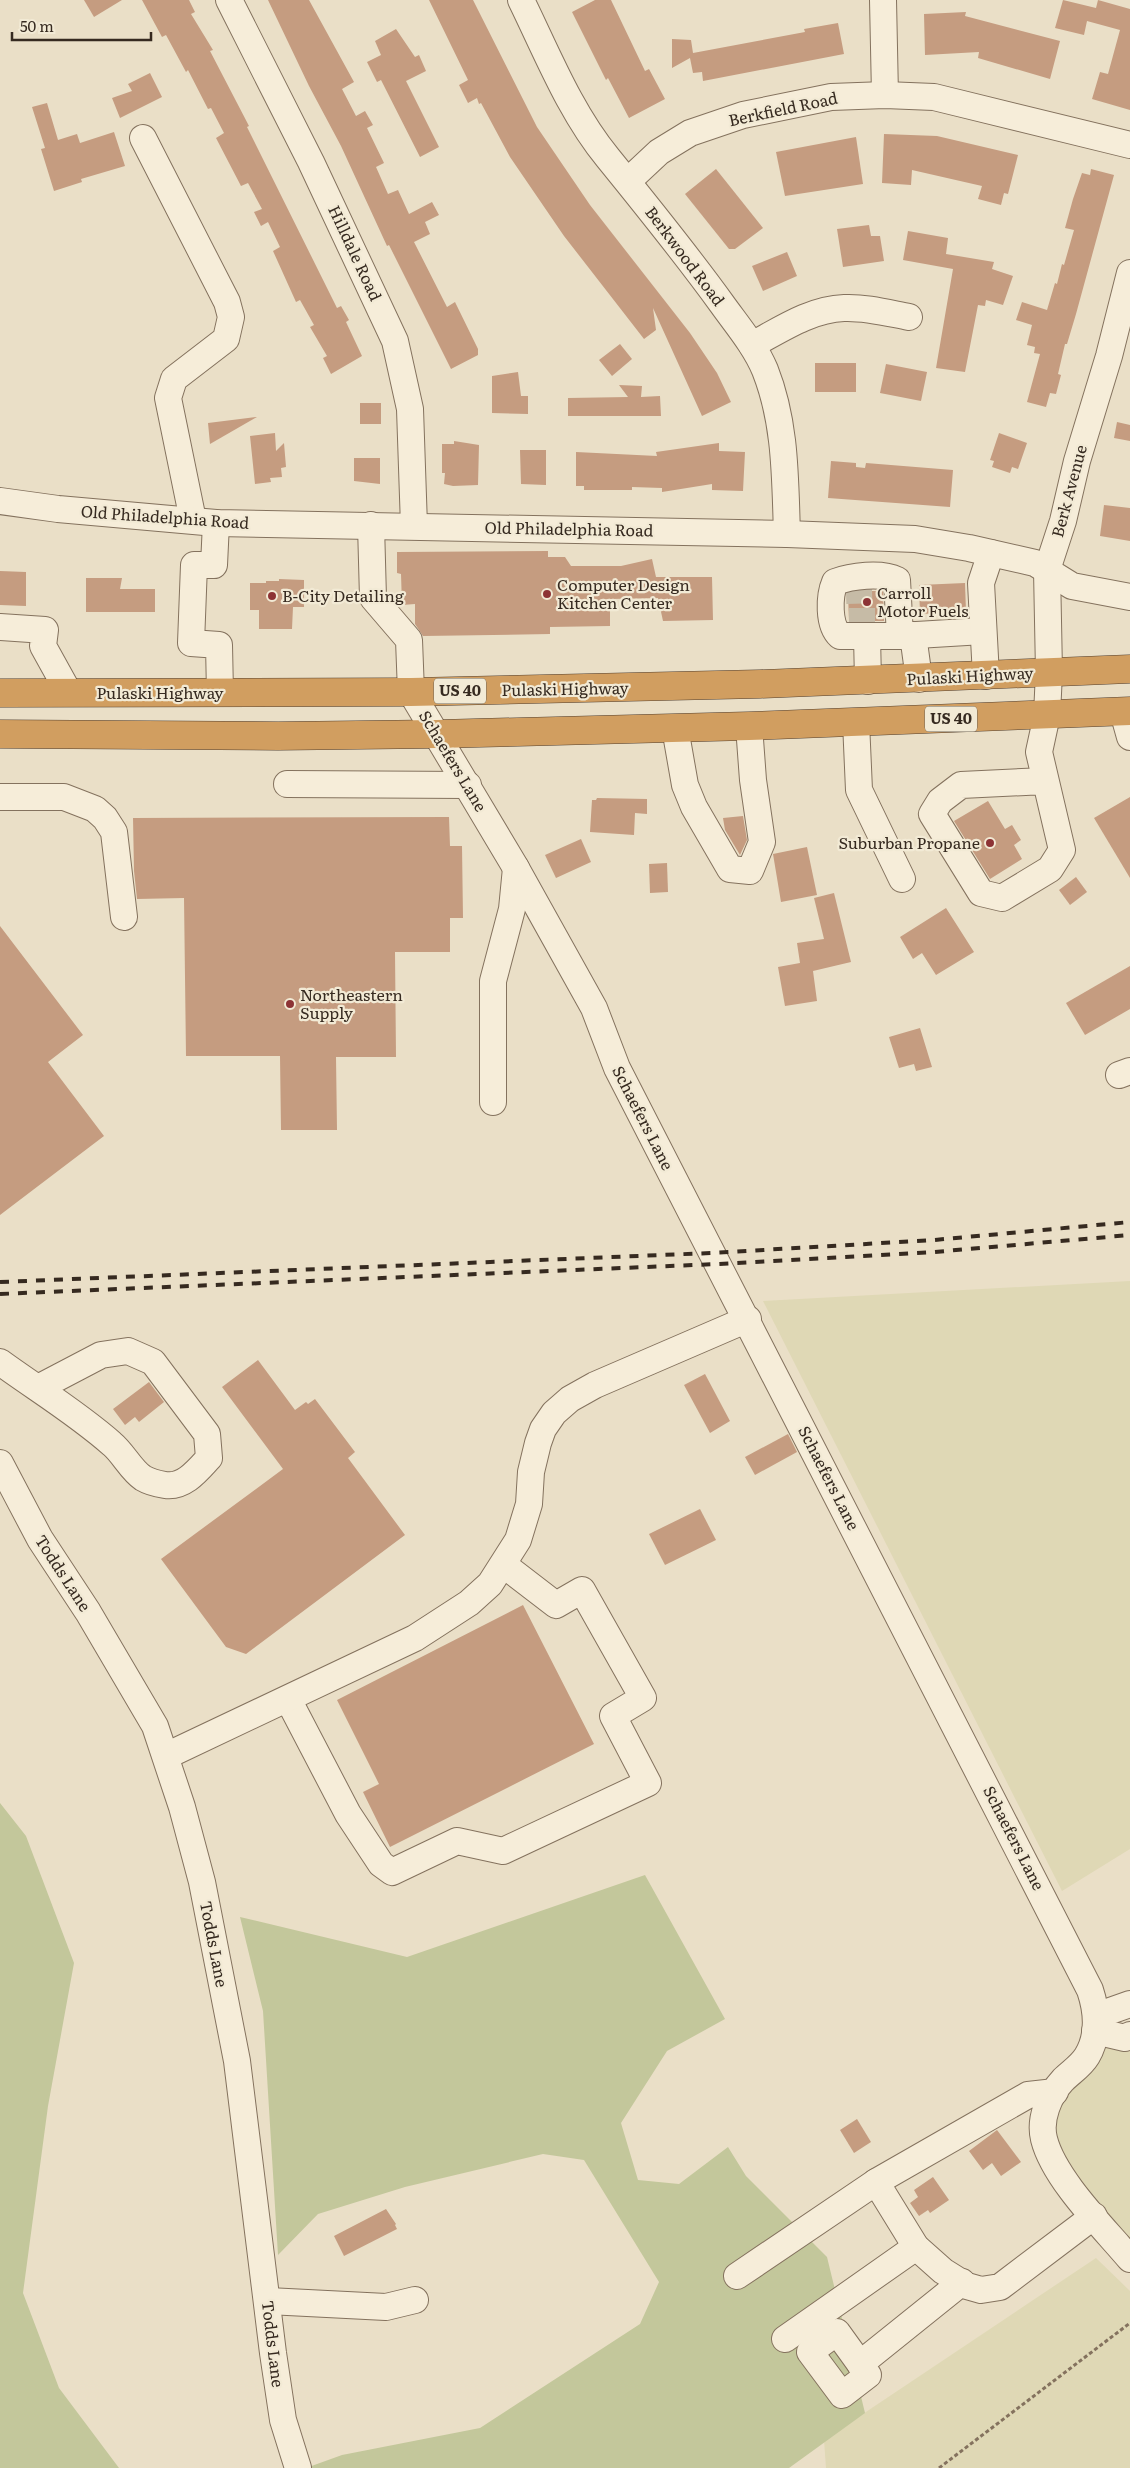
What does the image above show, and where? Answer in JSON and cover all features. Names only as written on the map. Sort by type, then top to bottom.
[{"type":"highway","name":"Pulaski Highway","points":[[0,693],[220,694],[411,692],[868,681],[1130,669]]},
{"type":"highway","name":"US 40","points":[[0,734],[278,736],[437,734],[750,726],[1047,715],[1128,720]]},
{"type":"street","name":"Hilldale Road","points":[[228,0],[316,171],[395,341],[403,369],[410,409],[414,526]]},
{"type":"street","name":"Berkwood Road","points":[[521,0],[567,94],[588,130],[607,158],[628,180],[752,345],[764,368],[781,425],[785,453],[787,534]]},
{"type":"street","points":[[883,0],[885,95]]},
{"type":"street","name":"Berkfield Road","points":[[628,180],[659,152],[690,133],[743,115],[831,97],[885,95],[934,97],[1130,146]]},
{"type":"street","points":[[142,138],[227,302],[231,317],[226,339],[174,379],[168,398],[204,521],[214,565],[194,565],[191,643],[219,645],[220,694]]},
{"type":"street","name":"Berk Avenue","points":[[1045,781],[1039,752],[1047,715],[1049,672],[1047,570],[1063,521],[1077,461],[1109,356],[1130,272]]},
{"type":"street","points":[[752,345],[822,312],[852,308],[909,318]]},
{"type":"street","name":"Old Philadelphia Road","points":[[0,501],[58,509],[204,521],[787,534],[915,539],[1035,563],[1072,586],[1130,597]]},
{"type":"street","points":[[371,525],[373,598],[409,640],[411,692]]},
{"type":"street","points":[[986,676],[981,583],[991,553]]},
{"type":"street","points":[[871,612],[983,632]]},
{"type":"street","points":[[871,612],[919,679]]},
{"type":"street","points":[[868,681],[871,612]]},
{"type":"street","points":[[0,628],[45,630],[43,646],[69,693]]},
{"type":"street","name":"Schaefers Lane","points":[[411,692],[468,785],[594,1008],[617,1068],[748,1319],[1090,1990],[1096,2023],[1088,2055],[1055,2092],[1044,2115],[1042,2127],[1046,2145],[1058,2170],[1130,2259]]},
{"type":"street","points":[[856,722],[859,790],[902,879]]},
{"type":"street","points":[[674,728],[685,785],[694,807],[730,869],[750,871],[762,842],[754,780],[750,726]]},
{"type":"street","points":[[1045,781],[1062,850],[1050,869],[1002,898],[981,893],[932,814],[940,802],[961,785],[1045,781]]},
{"type":"street","points":[[287,784],[468,785]]},
{"type":"street","points":[[0,797],[64,797],[95,809],[105,818],[114,832],[124,916]]},
{"type":"street","points":[[493,1102],[493,981],[512,910],[516,868]]},
{"type":"street","points":[[166,1756],[415,1638],[469,1603],[490,1584],[504,1565],[518,1540],[529,1504],[531,1472],[538,1443],[554,1413],[570,1399],[595,1384],[748,1319]]},
{"type":"street","points":[[0,1362],[38,1388],[66,1407],[114,1445],[143,1478],[167,1486],[190,1479],[209,1458],[207,1434],[153,1362],[128,1351],[101,1355],[38,1388]]},
{"type":"street","name":"Todds Lane","points":[[4,1479],[135,1690],[155,1726],[166,1756],[202,1882],[237,2061],[257,2235],[268,2301],[283,2420],[298,2468]]},
{"type":"street","points":[[288,1699],[348,1814],[381,1864],[392,1872],[457,1841],[503,1851],[648,1783],[613,1716],[643,1698],[582,1590],[556,1605],[504,1565]]},
{"type":"street","points":[[1096,2023],[1130,2004]]},
{"type":"street","points":[[1096,2023],[1125,2038],[1130,2035]]},
{"type":"street","points":[[737,2276],[876,2182],[1028,2095],[1055,2092]]},
{"type":"street","points":[[876,2182],[916,2247],[943,2271],[981,2290],[1000,2287],[1094,2216]]},
{"type":"street","points":[[785,2339],[916,2247]]},
{"type":"street","points":[[860,2364],[962,2282]]},
{"type":"street","points":[[268,2301],[386,2308],[415,2300]]},
{"type":"path","points":[[939,2468],[1130,2324]]},
{"type":"shaded area","points":[[1130,1281],[1130,1849],[1062,1891],[763,1301]]},
{"type":"shaded area","points":[[1130,2029],[1130,2246],[1060,2157],[1053,2120],[1067,2092],[1112,2041]]},
{"type":"shaded area","points":[[1096,2258],[1130,2291],[1130,2468],[826,2468],[824,2440]]},
{"type":"green space","points":[[0,1803],[26,1836],[74,1963],[48,2106],[23,2293],[59,2388],[119,2468],[0,2468]]},
{"type":"green space","points":[[645,1875],[725,2019],[667,2051],[621,2123],[638,2180],[679,2184],[728,2147],[746,2176],[827,2257],[865,2413],[789,2468],[306,2468],[342,2455],[480,2428],[640,2324],[659,2282],[584,2160],[543,2154],[405,2187],[318,2214],[278,2255],[263,2011],[240,1917],[407,1957]]},
{"type":"building","points":[[84,0],[122,0],[94,17]]},
{"type":"building","points":[[142,0],[189,0],[195,12],[191,14],[213,50],[210,51],[249,126],[247,127],[337,308],[341,306],[349,320],[346,322],[362,356],[331,374],[323,358],[327,356],[310,327],[314,325],[300,300],[296,302],[273,251],[280,247],[268,222],[261,226],[254,212],[262,209],[248,183],[241,186],[216,138],[224,133],[211,108],[208,109],[188,70],[186,72],[166,35],[162,37]]},
{"type":"building","points":[[268,0],[309,0],[354,82],[342,89],[356,116],[365,111],[373,125],[367,128],[384,163],[376,167],[388,194],[398,190],[409,214],[432,202],[439,215],[425,222],[430,234],[414,242],[447,307],[455,302],[478,349],[478,355],[451,369],[389,245],[387,246],[341,146],[309,86]]},
{"type":"building","points":[[429,0],[473,0],[537,127],[590,205],[690,333],[717,373],[731,402],[702,416],[653,308],[656,330],[644,339],[564,236],[510,157],[481,103],[479,104],[477,98],[468,103],[459,85],[468,80]]},
{"type":"building","points":[[595,0],[611,0],[645,71],[649,69],[665,99],[629,118],[608,78],[606,80],[572,12]]},
{"type":"building","points":[[1063,0],[1096,8],[1098,0],[1130,9],[1130,110],[1092,99],[1100,72],[1108,74],[1120,30],[1087,21],[1084,35],[1055,28]]},
{"type":"building","points":[[966,12],[965,16],[1060,41],[1050,79],[978,58],[979,52],[925,55],[924,14]]},
{"type":"building","points":[[838,23],[844,54],[703,81],[702,72],[693,73],[690,58],[672,68],[672,39],[691,40],[693,53],[805,32],[804,29]]},
{"type":"building","points":[[396,29],[415,57],[419,55],[426,71],[406,81],[439,147],[420,157],[381,80],[377,82],[367,62],[381,55],[375,41]]},
{"type":"building","points":[[150,73],[162,97],[120,118],[112,98],[132,91],[128,84]]},
{"type":"building","points":[[47,103],[58,140],[77,134],[80,143],[114,132],[125,166],[81,179],[82,182],[54,191],[41,149],[45,148],[32,107]]},
{"type":"building","points":[[884,134],[937,136],[1018,155],[1008,194],[1004,193],[1001,205],[978,199],[982,186],[912,170],[911,185],[882,183]]},
{"type":"building","points":[[856,137],[863,184],[785,196],[776,152]]},
{"type":"building","points":[[716,169],[763,228],[735,249],[729,249],[685,194]]},
{"type":"building","points":[[1091,169],[1114,175],[1076,314],[1067,344],[1065,344],[1058,374],[1061,375],[1056,394],[1050,393],[1046,407],[1027,402],[1040,354],[1034,353],[1035,347],[1027,345],[1032,325],[1016,320],[1022,302],[1047,310],[1062,264],[1064,265],[1074,230],[1065,228],[1073,199],[1082,173],[1090,175]]},
{"type":"building","points":[[869,225],[871,236],[880,236],[884,261],[843,267],[837,229]]},
{"type":"building","points":[[908,231],[948,238],[946,254],[994,262],[992,269],[1013,276],[1003,305],[986,300],[985,306],[978,305],[965,372],[936,368],[953,269],[903,260]]},
{"type":"building","points":[[787,252],[797,276],[763,291],[752,266]]},
{"type":"building","points":[[620,344],[632,359],[612,376],[599,360]]},
{"type":"building","points":[[815,363],[856,363],[856,392],[815,392]]},
{"type":"building","points":[[886,364],[927,372],[921,401],[880,393]]},
{"type":"building","points":[[518,372],[521,396],[528,396],[528,414],[492,413],[492,376]]},
{"type":"building","points":[[619,385],[642,386],[641,397],[660,396],[661,416],[568,416],[568,398],[628,397]]},
{"type":"building","points":[[360,403],[381,403],[381,424],[360,424]]},
{"type":"building","points":[[257,417],[210,444],[208,423]]},
{"type":"building","points":[[1117,422],[1130,425],[1130,441],[1114,438]]},
{"type":"building","points":[[275,433],[276,451],[284,443],[286,467],[281,468],[282,477],[270,478],[271,482],[255,484],[250,436]]},
{"type":"building","points":[[999,433],[1027,443],[1018,469],[1012,467],[1010,473],[992,467],[994,461],[990,460]]},
{"type":"building","points":[[454,441],[479,445],[478,485],[453,486],[444,484],[445,473],[442,473],[442,444],[454,444]]},
{"type":"building","points":[[719,443],[719,451],[745,452],[743,491],[712,490],[712,484],[662,492],[662,488],[632,487],[632,490],[584,490],[584,486],[576,486],[576,452],[657,456],[656,452]]},
{"type":"building","points":[[520,450],[546,450],[546,485],[521,484]]},
{"type":"building","points":[[354,458],[380,458],[380,484],[354,481]]},
{"type":"building","points":[[831,461],[856,463],[856,467],[865,468],[866,463],[953,470],[950,507],[828,498]]},
{"type":"building","points":[[1104,505],[1130,508],[1130,541],[1100,536]]},
{"type":"building","points":[[548,551],[548,557],[565,557],[571,566],[621,566],[652,559],[656,577],[712,577],[713,620],[663,621],[658,598],[610,599],[610,626],[550,627],[550,634],[423,636],[415,624],[415,604],[402,605],[401,574],[397,573],[397,552]]},
{"type":"building","points":[[0,571],[26,572],[26,606],[0,605]]},
{"type":"building","points":[[86,578],[122,578],[120,589],[155,589],[155,612],[86,612]]},
{"type":"building","name":"B-City Detailing","points":[[279,579],[304,580],[304,607],[293,607],[292,629],[259,629],[259,610],[250,610],[250,583],[266,583],[266,581],[279,581]]},
{"type":"building","points":[[965,583],[966,612],[920,614],[919,585]]},
{"type":"building","name":"Carroll Motor Fuels","points":[[883,591],[884,621],[849,621],[848,594]]},
{"type":"building","points":[[1130,797],[1130,878],[1094,818]]},
{"type":"building","points":[[597,798],[647,799],[647,814],[635,813],[634,835],[590,832],[592,800]]},
{"type":"building","name":"Suburban Propane","points":[[988,801],[1005,829],[1012,825],[1021,840],[1014,845],[1022,859],[990,879],[954,821]]},
{"type":"building","points":[[743,816],[747,840],[740,855],[725,830],[723,818]]},
{"type":"building","name":"Northeastern Supply","points":[[449,817],[450,846],[462,846],[463,918],[450,918],[450,952],[395,952],[396,1057],[336,1057],[337,1130],[281,1130],[280,1056],[186,1056],[184,898],[137,899],[134,871],[133,818]]},
{"type":"building","points":[[581,839],[591,862],[556,878],[545,855]]},
{"type":"building","points":[[807,847],[817,895],[781,902],[773,854]]},
{"type":"building","points":[[667,863],[668,892],[650,893],[649,864]]},
{"type":"building","points":[[1076,877],[1087,892],[1070,905],[1059,890]]},
{"type":"building","points":[[834,893],[851,962],[813,971],[817,1001],[785,1006],[778,967],[800,963],[797,943],[824,939],[814,898]]},
{"type":"building","points":[[946,908],[974,952],[936,975],[922,953],[913,959],[900,937]]},
{"type":"building","points":[[0,926],[83,1035],[48,1062],[104,1136],[0,1215]]},
{"type":"building","points":[[1130,966],[1130,1009],[1085,1035],[1066,1003]]},
{"type":"building","points":[[920,1028],[932,1067],[916,1071],[914,1064],[899,1068],[889,1037]]},
{"type":"building","points":[[258,1360],[295,1410],[306,1402],[308,1404],[315,1399],[355,1452],[348,1458],[405,1535],[246,1654],[226,1647],[161,1559],[283,1469],[222,1387]]},
{"type":"building","points":[[705,1374],[730,1421],[710,1433],[684,1385]]},
{"type":"building","points":[[149,1382],[164,1402],[139,1422],[135,1417],[125,1425],[113,1409]]},
{"type":"building","points":[[788,1434],[797,1452],[755,1475],[745,1457]]},
{"type":"building","points":[[700,1509],[716,1540],[665,1565],[649,1534]]},
{"type":"building","points":[[523,1605],[594,1744],[390,1847],[363,1792],[379,1784],[337,1700]]},
{"type":"building","points":[[857,2119],[871,2142],[854,2153],[840,2130]]},
{"type":"building","points":[[997,2130],[1021,2162],[1001,2176],[992,2163],[983,2170],[969,2151]]},
{"type":"building","points":[[933,2177],[949,2200],[930,2213],[928,2210],[919,2216],[910,2203],[918,2197],[914,2190]]},
{"type":"building","points":[[386,2209],[396,2224],[397,2229],[344,2256],[334,2236]]},
{"type":"tunnel","points":[[846,591],[883,590]]},
{"type":"tunnel","points":[[849,621],[884,621]]},
{"type":"railway","points":[[0,1282],[711,1253],[934,1240],[1130,1222]]},
{"type":"railway","points":[[0,1294],[718,1264],[934,1252],[1130,1235]]},
{"type":"place","name":"Computer Design Kitchen Center","points":[[547,594]]},
{"type":"place","name":"B-City Detailing","points":[[272,596]]},
{"type":"place","name":"Carroll Motor Fuels","points":[[867,602]]},
{"type":"place","name":"Suburban Propane","points":[[990,843]]},
{"type":"place","name":"Northeastern Supply","points":[[290,1004]]}]
